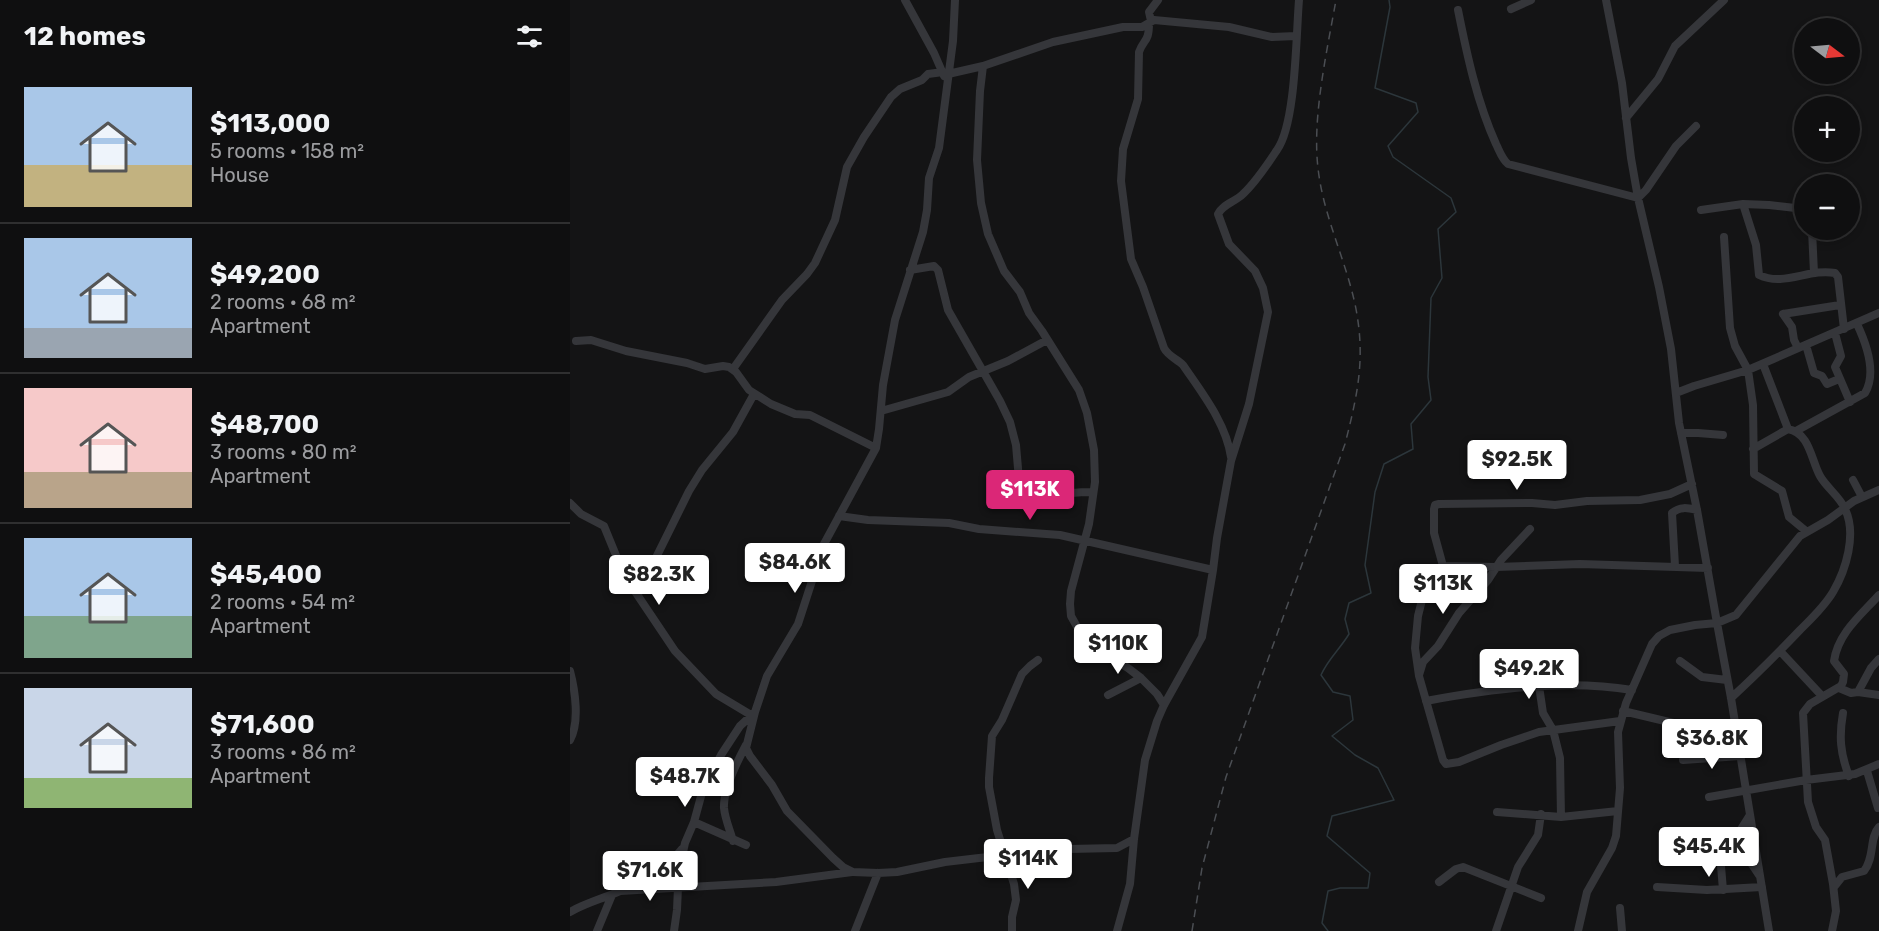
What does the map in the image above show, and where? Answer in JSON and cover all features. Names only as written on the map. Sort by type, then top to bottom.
[{"type":"street","points":[[733,841],[724,801],[746,744],[753,713],[767,676],[798,624],[819,556],[876,448],[883,385],[895,320],[926,222],[929,178],[939,148],[947,84],[945,73],[905,0]]},
{"type":"street","points":[[945,73],[953,41],[955,0]]},
{"type":"street","points":[[1158,0],[1149,12],[1149,37],[1139,52],[1138,99],[1121,160],[1121,181],[1129,251],[1164,348],[1184,365],[1219,420],[1228,443],[1231,461]]},
{"type":"street","points":[[1117,931],[1128,893],[1145,760],[1164,705],[1202,637],[1231,461],[1248,404],[1268,318],[1268,307],[1263,288],[1255,271],[1229,244],[1218,214],[1222,208],[1245,192],[1281,144],[1286,130],[1293,87],[1299,0]]},
{"type":"street","points":[[1511,9],[1531,0]]},
{"type":"street","points":[[1606,0],[1622,83],[1638,198],[1671,349],[1681,433],[1728,680],[1769,931]]},
{"type":"street","points":[[1626,118],[1658,79],[1675,46],[1724,0]]},
{"type":"street","points":[[1458,10],[1485,117],[1504,161],[1614,194],[1638,198]]},
{"type":"street","points":[[733,369],[770,316],[815,263],[835,220],[848,167],[864,136],[891,97],[900,89],[921,80],[928,74],[983,66],[1053,42],[1123,27],[1142,27],[1150,22],[1222,26],[1272,37],[1296,36]]},
{"type":"street","points":[[983,66],[977,160],[984,218],[1000,264],[1020,292],[1029,313],[1079,390],[1094,450],[1095,474],[1089,524],[1071,591],[1071,616],[1091,646],[1141,678],[1157,694],[1164,705]]},
{"type":"street","points":[[1638,198],[1676,146],[1696,126]]},
{"type":"street","points":[[1701,210],[1743,204],[1794,208]]},
{"type":"street","points":[[1743,204],[1756,245],[1759,275],[1776,279],[1814,273],[1837,274],[1844,329]]},
{"type":"street","points":[[1724,237],[1730,328],[1735,346],[1748,370],[1753,405],[1754,474],[1782,491],[1789,517],[1806,531]]},
{"type":"street","points":[[1812,240],[1814,273]]},
{"type":"street","points":[[910,270],[937,268],[948,310],[1010,422],[1023,492],[1034,496],[1093,492]]},
{"type":"street","points":[[1839,379],[1827,384],[1822,376],[1813,372],[1802,347],[1794,340],[1792,327],[1783,314],[1840,305]]},
{"type":"street","points":[[1676,393],[1748,370],[1879,314]]},
{"type":"street","points":[[1753,449],[1865,393],[1869,383],[1867,352],[1857,324]]},
{"type":"street","points":[[1835,333],[1841,356],[1835,367],[1850,402]]},
{"type":"street","points":[[576,341],[591,340],[610,347],[705,369],[723,366],[733,369],[754,394],[791,413],[810,415],[876,448]]},
{"type":"street","points":[[880,411],[948,392],[969,378],[1047,340]]},
{"type":"street","points":[[1731,698],[1822,608],[1839,580],[1845,564],[1850,531],[1845,507],[1821,478],[1803,438],[1792,430],[1763,364]]},
{"type":"street","points":[[638,594],[689,491],[702,470],[729,438],[754,394]]},
{"type":"street","points":[[1681,433],[1723,435]]},
{"type":"street","points":[[1854,480],[1862,497]]},
{"type":"street","points":[[1443,566],[1434,533],[1435,505],[1532,503],[1555,505],[1587,501],[1640,500],[1670,494],[1692,484]]},
{"type":"street","points":[[1578,931],[1587,892],[1614,842],[1620,776],[1618,740],[1620,721],[1650,649],[1659,636],[1676,629],[1717,623],[1733,617],[1741,610],[1789,548],[1806,531],[1828,520],[1862,497],[1879,490]]},
{"type":"street","points":[[570,503],[581,514],[604,526],[624,575],[675,651],[716,694],[753,713]]},
{"type":"street","points":[[1675,566],[1672,513],[1684,508],[1697,510]]},
{"type":"street","points":[[839,516],[868,520],[949,523],[979,529],[1060,535],[1213,570]]},
{"type":"street","points":[[1419,676],[1423,662],[1434,651],[1459,614],[1530,529]]},
{"type":"street","points":[[1620,721],[1553,729],[1516,740],[1459,762],[1446,764],[1419,676],[1415,648],[1420,607],[1430,577],[1437,568],[1443,566],[1580,564],[1708,568]]},
{"type":"street","points":[[1832,931],[1836,911],[1834,887],[1826,840],[1816,827],[1809,808],[1803,713],[1810,704],[1839,688],[1843,682],[1844,674],[1834,661],[1838,648],[1849,627],[1879,596]]},
{"type":"street","points":[[1780,651],[1822,696]]},
{"type":"street","points":[[1012,931],[1015,889],[997,830],[989,787],[992,736],[1002,720],[1022,674],[1038,660]]},
{"type":"street","points":[[1858,692],[1871,668],[1879,660]]},
{"type":"street","points":[[1680,661],[1702,677],[1728,680]]},
{"type":"street","points":[[570,670],[575,704],[573,734],[570,740]]},
{"type":"street","points":[[1107,695],[1141,678]]},
{"type":"street","points":[[1426,701],[1539,686],[1597,685],[1632,690]]},
{"type":"street","points":[[1539,686],[1544,713],[1553,729],[1561,766],[1561,817]]},
{"type":"street","points":[[1839,688],[1851,693],[1879,695]]},
{"type":"street","points":[[1623,711],[1711,732],[1737,734]]},
{"type":"street","points":[[570,912],[620,891],[659,870],[675,858],[685,843],[694,822],[700,798],[708,780],[740,726],[753,713]]},
{"type":"street","points":[[1843,713],[1840,748],[1849,776]]},
{"type":"street","points":[[746,744],[750,756],[772,785],[787,811],[833,858],[843,867],[854,872]]},
{"type":"street","points":[[1683,760],[1740,756]]},
{"type":"street","points":[[1709,797],[1806,780],[1849,776],[1867,771],[1879,764]]},
{"type":"street","points":[[1867,771],[1878,808]]},
{"type":"street","points":[[1497,812],[1561,817],[1618,811]]},
{"type":"street","points":[[1496,931],[1523,857],[1538,835],[1541,814]]},
{"type":"street","points":[[1723,890],[1724,855],[1750,815]]},
{"type":"street","points":[[694,822],[746,845]]},
{"type":"street","points":[[1834,887],[1842,877],[1864,871],[1872,854],[1876,830],[1879,827]]},
{"type":"street","points":[[1739,833],[1746,853],[1761,877]]},
{"type":"street","points":[[620,891],[776,882],[854,872],[897,872],[945,862],[1068,849],[1117,848],[1134,839]]},
{"type":"street","points":[[674,931],[685,843]]},
{"type":"street","points":[[1117,848],[1131,864]]},
{"type":"street","points":[[1724,855],[1746,853]]},
{"type":"street","points":[[1439,882],[1456,869],[1463,867],[1541,898]]},
{"type":"street","points":[[855,931],[878,873]]},
{"type":"street","points":[[1657,887],[1702,891],[1762,887]]},
{"type":"street","points":[[597,931],[612,895]]},
{"type":"street","points":[[1620,908],[1622,931]]},
{"type":"waterway","points":[[1328,931],[1322,923],[1328,891],[1340,888],[1368,888],[1370,873],[1327,836],[1332,816],[1394,800],[1378,768],[1355,755],[1332,736],[1353,720],[1350,696],[1333,692],[1321,675],[1349,634],[1345,619],[1349,603],[1371,593],[1365,565],[1375,492],[1384,464],[1413,449],[1411,424],[1431,400],[1428,377],[1431,298],[1442,278],[1438,229],[1456,212],[1451,198],[1393,157],[1388,146],[1418,112],[1416,103],[1375,88],[1390,7],[1389,0]]},
{"type":"railway","points":[[1192,931],[1202,868],[1226,777],[1345,444],[1357,391],[1360,341],[1355,304],[1324,203],[1318,168],[1317,127],[1321,84],[1336,0]]}]
